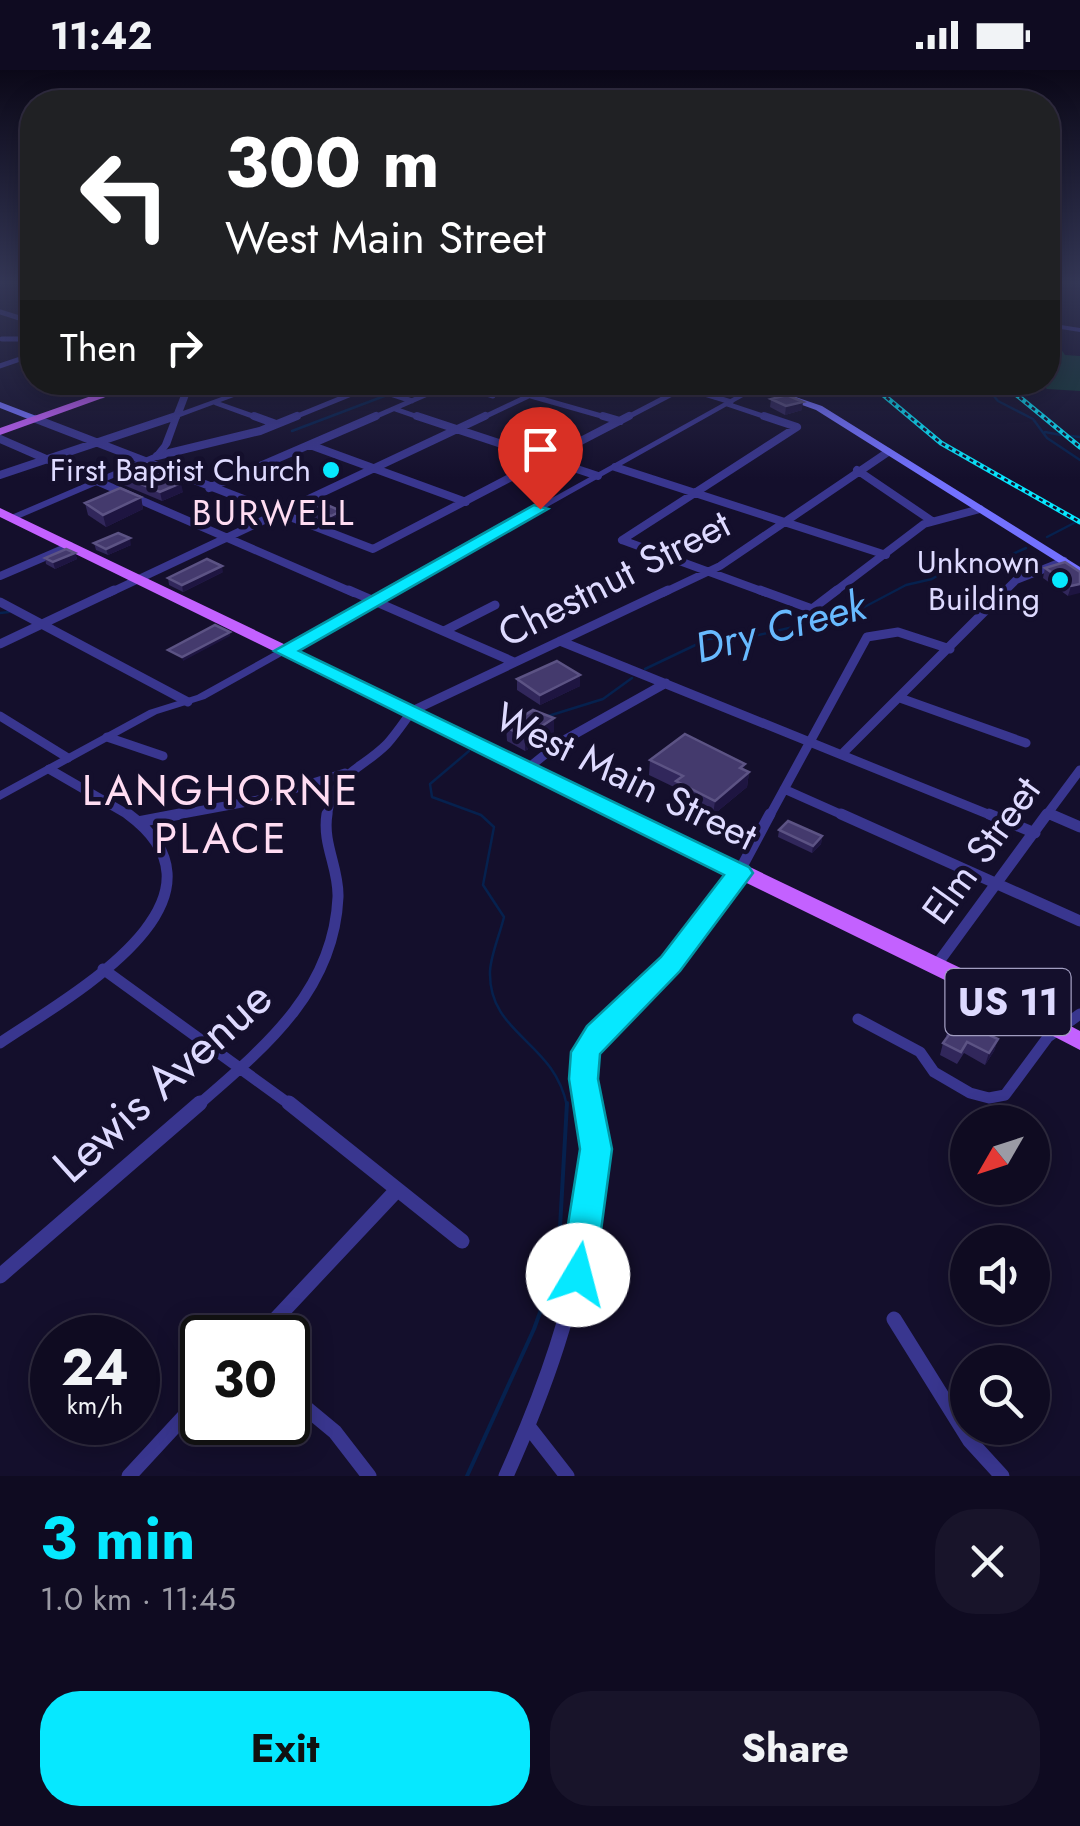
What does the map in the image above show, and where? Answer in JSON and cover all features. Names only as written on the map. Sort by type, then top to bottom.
[{"type":"main road","points":[[0,436],[105,395]]},
{"type":"main road","points":[[788,395],[810,404]]},
{"type":"main road","points":[[798,395],[1079,571]]},
{"type":"main road","points":[[0,407],[36,419]]},
{"type":"main road","name":"US 11","points":[[4,517],[138,580]]},
{"type":"main road","name":"West Main Street","points":[[138,580],[1070,1036]]},
{"type":"street","points":[[153,459],[184,395]]},
{"type":"street","points":[[0,475],[237,395]]},
{"type":"street","points":[[4,517],[153,459],[276,425],[349,395]]},
{"type":"street","points":[[394,395],[412,401]]},
{"type":"street","points":[[210,488],[426,395]]},
{"type":"street","points":[[36,419],[153,459],[210,488],[346,542],[376,548],[671,395]]},
{"type":"street","points":[[705,395],[797,427],[622,540],[816,609],[932,520],[980,509]]},
{"type":"street","points":[[0,796],[153,712],[188,702],[284,651],[744,395]]},
{"type":"street","points":[[0,644],[530,396],[621,421]]},
{"type":"street","points":[[216,403],[276,425]]},
{"type":"street","points":[[394,409],[598,476]]},
{"type":"street","points":[[0,436],[225,539],[514,662]]},
{"type":"street","points":[[310,445],[466,502]]},
{"type":"street","name":"Chestnut Street","points":[[411,713],[708,573],[888,452]]},
{"type":"street","points":[[615,467],[886,555]]},
{"type":"street","points":[[857,470],[932,520]]},
{"type":"street","points":[[0,576],[70,546]]},
{"type":"street","points":[[842,754],[1016,580],[1064,562]]},
{"type":"street","points":[[0,566],[10,572]]},
{"type":"street","points":[[0,602],[188,702]]},
{"type":"street","points":[[444,631],[495,604]]},
{"type":"street","points":[[506,1476],[559,1348],[578,1275],[596,1149],[584,1079],[585,1052],[597,1034],[670,964],[740,873],[865,641],[878,632],[890,630],[950,648]]},
{"type":"street","points":[[560,641],[1035,832]]},
{"type":"street","points":[[527,769],[559,742],[666,683]]},
{"type":"street","points":[[900,698],[1026,743]]},
{"type":"street","points":[[138,822],[258,800],[346,773],[386,745],[411,713]]},
{"type":"street","points":[[0,716],[68,758]]},
{"type":"street","points":[[107,737],[163,756]]},
{"type":"street","points":[[0,1042],[104,968],[149,929],[168,890],[163,851],[150,832],[50,769]]},
{"type":"street","name":"Lewis Avenue","points":[[0,1276],[242,1068],[297,1012],[317,981],[336,928],[338,890],[326,846],[325,820],[330,798],[346,773]]},
{"type":"street","name":"Elm Street","points":[[934,967],[1078,775]]},
{"type":"street","points":[[784,789],[1080,921]]},
{"type":"street","points":[[1049,814],[1080,827]]},
{"type":"street","points":[[104,968],[242,1068],[462,1241]]},
{"type":"street","points":[[858,1018],[920,1052],[934,1072],[970,1093],[989,1098],[1005,1095],[1048,1037],[1070,1036],[1080,1014]]},
{"type":"street","points":[[280,1315],[396,1191]]},
{"type":"street","points":[[894,1319],[928,1366],[975,1448],[1002,1476]]},
{"type":"street","points":[[310,1411],[335,1432],[369,1476]]},
{"type":"street","points":[[129,1476],[180,1421]]},
{"type":"street","points":[[528,1426],[567,1476]]},
{"type":"green space","points":[[1060,348],[1065,355],[1080,356],[1080,391],[1060,390]]},
{"type":"building","points":[[787,395],[803,402],[786,406],[771,399]]},
{"type":"building","points":[[149,463],[171,471],[162,475],[181,483],[160,492],[117,474]]},
{"type":"building","points":[[120,488],[141,497],[103,515],[85,503]]},
{"type":"building","points":[[309,497],[341,511],[331,516],[297,503]]},
{"type":"building","points":[[118,533],[130,538],[106,549],[94,543]]},
{"type":"building","points":[[66,549],[75,553],[53,562],[45,558]]},
{"type":"building","points":[[207,559],[222,566],[182,585],[168,578]]},
{"type":"building","points":[[1065,562],[1080,572],[1080,584],[1071,586],[1045,568]]},
{"type":"building","points":[[215,625],[230,632],[182,657],[168,650]]},
{"type":"building","points":[[557,661],[580,675],[540,695],[517,679]]},
{"type":"building","points":[[533,710],[554,718],[525,737],[506,727]]},
{"type":"building","points":[[685,734],[745,764],[740,768],[749,772],[715,801],[676,781],[683,776],[650,760]]},
{"type":"building","points":[[788,821],[822,836],[813,846],[779,830]]},
{"type":"building","points":[[957,1013],[994,1032],[991,1036],[998,1039],[989,1053],[967,1042],[961,1052],[943,1043],[954,1028],[950,1024]]},
{"type":"waterway","points":[[292,431],[387,395]]},
{"type":"waterway","name":"Dry Creek","points":[[993,395],[1033,419],[1047,438],[1080,460]]},
{"type":"waterway","points":[[1045,432],[1061,435]]},
{"type":"waterway","points":[[1071,436],[1080,437]]},
{"type":"waterway","name":"Dry Creek","points":[[1047,537],[1076,522]]},
{"type":"waterway","name":"Dry Creek","points":[[645,669],[708,639],[750,637],[853,613],[906,585],[932,579],[967,557],[1001,559],[1026,548]]},
{"type":"waterway","points":[[0,613],[9,612]]},
{"type":"waterway","name":"Dry Creek","points":[[545,717],[603,699],[632,678]]},
{"type":"waterway","name":"Dry Creek","points":[[469,751],[430,784],[432,797],[481,815],[494,827],[483,885],[504,917],[491,964],[492,992],[499,1010],[549,1066],[567,1106]]},
{"type":"waterway","name":"Dry Creek","points":[[467,1476],[534,1329],[558,1263],[567,1106]]},
{"type":"railway","points":[[884,395],[941,443],[1080,522]]},
{"type":"railway","points":[[1017,395],[1080,447]]},
{"type":"place","name":"First Baptist Church","points":[[331,470]]},
{"type":"place","name":"Unknown Building","points":[[1060,580]]},
{"type":"district","name":"BURWELL","points":[[274,513]]},
{"type":"district","name":"LANGHORNE PLACE","points":[[221,814]]},
{"type":"route","points":[[540,509],[284,651],[740,873],[670,964],[597,1034],[585,1052],[584,1079],[596,1149],[578,1275]]}]
